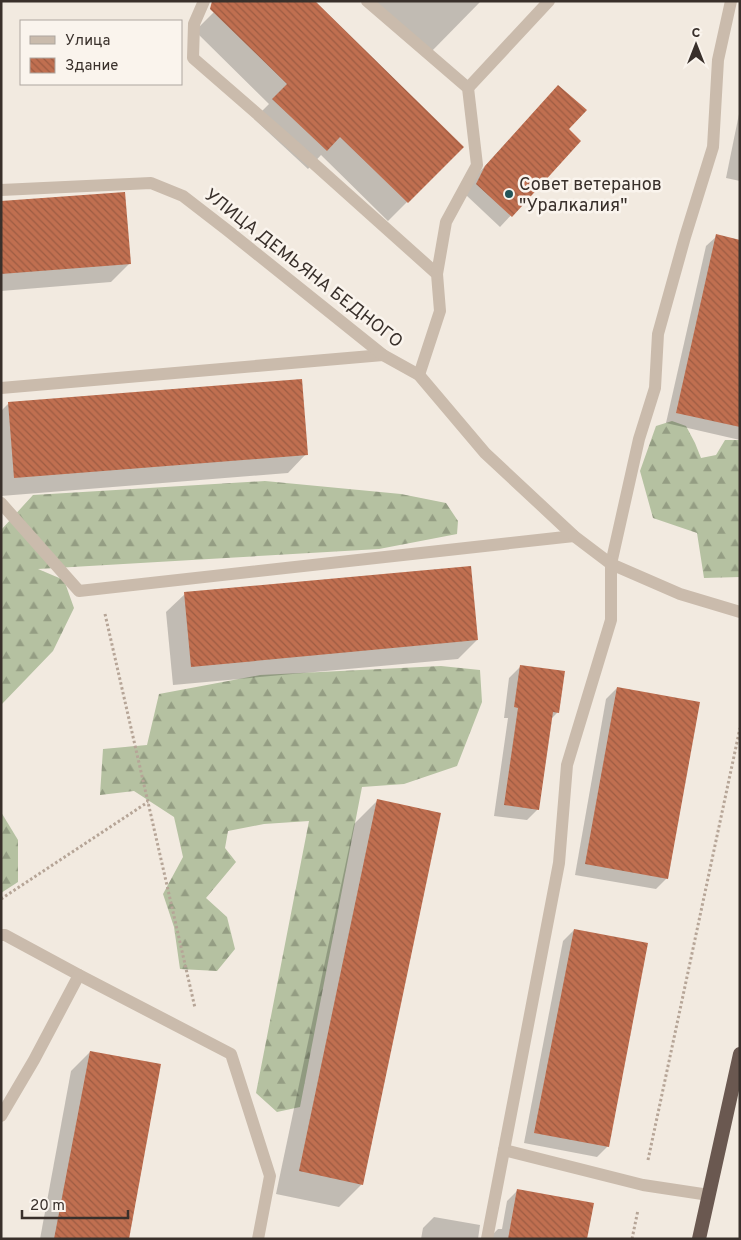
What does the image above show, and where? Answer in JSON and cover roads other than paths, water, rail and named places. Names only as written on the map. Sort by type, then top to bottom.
[{"type":"highway","points":[[699,1239],[740,1054]]},
{"type":"street","points":[[204,1],[194,24],[193,58],[437,274]]},
{"type":"street","points":[[367,1],[468,88],[477,165],[446,222],[437,274],[440,311],[419,375]]},
{"type":"street","points":[[468,88],[549,1]]},
{"type":"street","points":[[487,1239],[559,863],[567,765],[611,620],[611,564],[639,439],[655,388],[658,334],[713,146],[718,60],[731,1]]},
{"type":"street","name":"УЛИЦА ДЕМЬЯНА БЕДНОГО","points":[[1,190],[151,183],[183,196],[383,355],[419,375],[485,453],[574,536],[611,564],[680,594],[740,612]]},
{"type":"street","points":[[1,388],[383,355]]},
{"type":"street","points":[[1,503],[78,591],[574,536]]},
{"type":"street","points":[[1,935],[5,934],[79,976],[231,1054],[270,1176],[258,1239]]},
{"type":"street","points":[[1,1116],[34,1060],[79,976]]},
{"type":"street","points":[[504,1150],[643,1185],[709,1196]]},
{"type":"place","name":"Совет ветеранов \"Уралкалия\"","points":[[509,194]]}]
